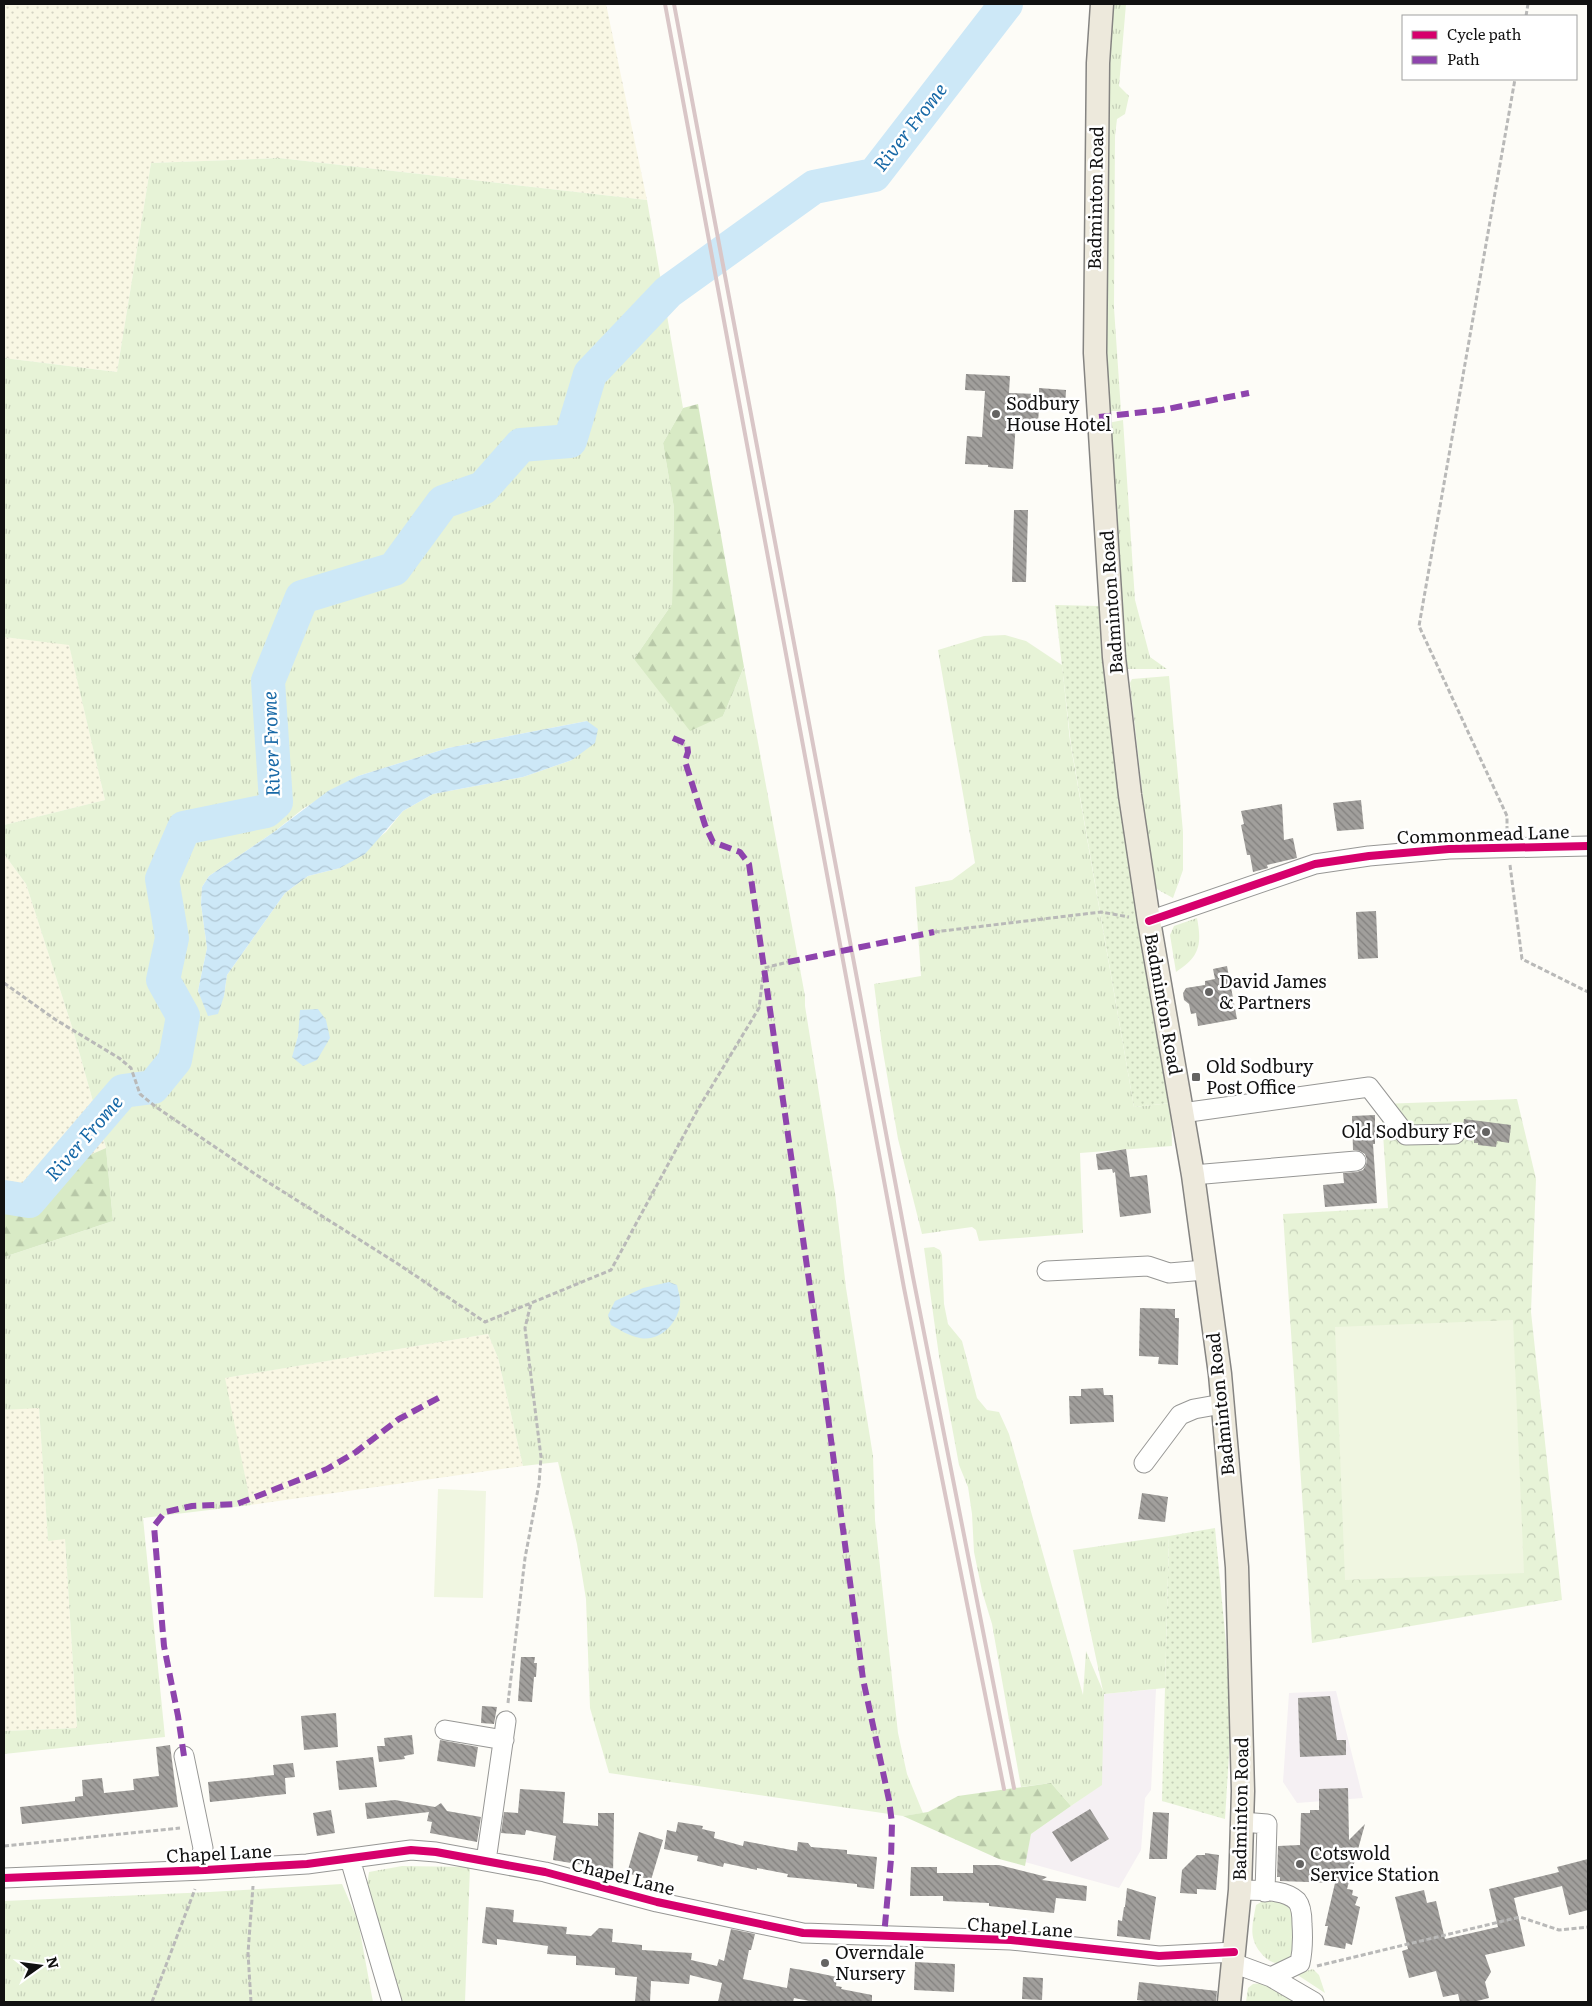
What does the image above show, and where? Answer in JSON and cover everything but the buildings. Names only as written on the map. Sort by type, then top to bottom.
[{"type":"main road","name":"Badminton Road","points":[[1102,4],[1098,63],[1095,353],[1114,657],[1130,795],[1149,921],[1193,1175],[1206,1270],[1222,1404],[1236,1567],[1243,1781],[1240,1890],[1229,2002]]},
{"type":"street","name":"Commonmead Lane","points":[[1149,921],[1315,864],[1369,856],[1440,849],[1588,846]]},
{"type":"street","points":[[1182,1114],[1369,1087],[1406,1135],[1455,1134]]},
{"type":"street","points":[[1193,1175],[1356,1161]]},
{"type":"street","points":[[1047,1271],[1148,1266],[1169,1273],[1206,1270]]},
{"type":"street","points":[[1144,1463],[1180,1415],[1194,1409],[1222,1404]]},
{"type":"street","points":[[486,1861],[506,1721]]},
{"type":"street","points":[[445,1730],[504,1740]]},
{"type":"street","points":[[184,1756],[203,1848],[202,1870]]},
{"type":"street","points":[[1242,1822],[1267,1824],[1265,1892]]},
{"type":"street","name":"Chapel Lane","points":[[4,1878],[254,1868],[350,1860],[411,1850],[436,1852],[545,1872],[657,1902],[803,1933],[1011,1940],[1159,1956],[1234,1958]]},
{"type":"street","points":[[350,1860],[392,2002]]},
{"type":"street","points":[[1240,1890],[1278,1892],[1290,1896],[1298,1903],[1302,1918],[1303,1948],[1300,1962],[1271,1977]]},
{"type":"street","points":[[1234,1958],[1314,2002]]},
{"type":"path","points":[[1515,80],[1419,626],[1507,816],[1508,848],[1522,959],[1588,992]]},
{"type":"path","points":[[934,932],[1100,912],[1149,921]]},
{"type":"path","points":[[4,983],[56,1020],[119,1058],[131,1068],[140,1094],[156,1107],[255,1174],[395,1262],[476,1318],[485,1322],[611,1270],[698,1109],[759,1008],[764,968],[788,962]]},
{"type":"path","points":[[506,1721],[526,1558],[539,1484],[541,1457],[526,1328],[531,1303]]},
{"type":"path","points":[[4,1846],[181,1828]]},
{"type":"path","points":[[251,2002],[248,1953],[254,1868]]},
{"type":"path","points":[[152,2002],[202,1870]]},
{"type":"path","points":[[1308,1968],[1520,1917],[1559,1930],[1588,1927]]},
{"type":"shaded area","points":[[4,4],[606,4],[647,200],[279,158],[151,163],[117,372],[4,358]]},
{"type":"shaded area","points":[[4,637],[69,644],[105,800],[4,825]]},
{"type":"shaded area","points":[[4,854],[26,884],[73,1030],[106,1148],[4,1192]]},
{"type":"shaded area","points":[[488,1334],[498,1358],[523,1466],[251,1505],[224,1378]]},
{"type":"shaded area","points":[[39,1407],[48,1540],[65,1538],[77,1728],[4,1731],[4,1410]]},
{"type":"shaded area","points":[[1156,1689],[1151,1790],[1145,1798],[1141,1850],[1119,1888],[1025,1862],[1031,1834],[1101,1785],[1104,1694]]},
{"type":"shaded area","points":[[1336,1691],[1363,1798],[1297,1803],[1283,1782],[1289,1693]]},
{"type":"green space","points":[[1112,4],[1126,4],[1119,86],[1129,96],[1125,114],[1117,119],[1115,136],[1114,308],[1121,411],[1107,411],[1105,360],[1106,105]]},
{"type":"green space","points":[[279,158],[647,200],[683,408],[663,443],[674,508],[672,604],[634,659],[723,716],[744,667],[805,996],[805,1006],[835,1193],[846,1288],[873,1456],[875,1520],[898,1733],[907,1774],[923,1813],[903,1816],[609,1773],[590,1708],[586,1599],[577,1544],[558,1462],[523,1466],[498,1358],[488,1334],[225,1378],[251,1505],[143,1518],[165,1737],[4,1754],[4,1731],[77,1728],[65,1539],[48,1541],[39,1408],[4,1410],[4,1257],[113,1221],[106,1148],[73,1030],[26,884],[4,854],[4,825],[105,800],[69,645],[4,637],[4,358],[117,372],[151,163]],"holes":[[[587,721],[572,760],[523,777],[433,794],[403,811],[386,832],[340,868],[308,876],[285,893],[227,975],[224,996],[209,1016],[198,991],[207,948],[201,904],[202,887],[209,876],[274,832],[304,808],[358,776],[448,748]],[[298,1036],[330,1038],[293,1057]]]},
{"type":"green space","points":[[698,404],[744,667],[723,716],[690,731],[634,659],[672,604],[674,508],[663,443],[683,408]]},
{"type":"green space","points":[[1123,420],[1135,600],[1150,657],[1167,669],[1127,669],[1108,423]]},
{"type":"green space","points":[[1055,605],[1099,606],[1110,715],[1171,1103],[1134,1107],[1071,745]]},
{"type":"green space","points":[[1005,635],[1026,641],[1062,665],[1070,741],[1134,1107],[1171,1103],[1172,1146],[1080,1153],[1083,1233],[979,1241],[976,1230],[972,1227],[922,1234],[898,1139],[882,1046],[874,984],[921,976],[915,887],[952,880],[975,863],[938,650],[984,636]]},
{"type":"green space","points":[[1169,676],[1183,832],[1183,870],[1173,898],[1153,887],[1130,683],[1132,679]]},
{"type":"green space","points":[[1197,918],[1199,943],[1195,955],[1176,972],[1170,935],[1174,926]]},
{"type":"green space","points":[[1517,1099],[1536,1179],[1531,1312],[1562,1600],[1312,1643],[1283,1214],[1388,1208],[1381,1104]]},
{"type":"green space","points":[[106,1148],[113,1221],[4,1257],[4,1192]]},
{"type":"green space","points":[[934,1247],[940,1250],[942,1255],[944,1304],[948,1324],[962,1341],[977,1398],[987,1410],[999,1412],[1009,1434],[1083,1695],[1086,1651],[1103,1691],[1073,1550],[1169,1536],[1165,1688],[1104,1694],[1102,1785],[1071,1806],[1051,1783],[1021,1787],[992,1624],[982,1591],[974,1552],[972,1514],[968,1487],[959,1465],[939,1356],[924,1248]]},
{"type":"green space","points":[[1513,1320],[1524,1573],[1345,1580],[1335,1327]]},
{"type":"green space","points":[[438,1489],[486,1491],[483,1598],[434,1597]]},
{"type":"green space","points":[[1215,1528],[1232,1706],[1225,1819],[1162,1801],[1169,1536]]},
{"type":"green space","points":[[1051,1783],[1071,1806],[1031,1834],[1025,1866],[999,1859],[903,1816],[928,1812],[958,1796]]},
{"type":"green space","points":[[402,1866],[470,1867],[465,2002],[395,2002],[366,1892],[369,1872]]},
{"type":"green space","points":[[342,1884],[358,1921],[373,2002],[4,2002],[4,1901]]},
{"type":"green space","points":[[1263,1901],[1282,1902],[1293,1911],[1297,1955],[1290,1960],[1278,1964],[1274,1963],[1261,1953],[1254,1941],[1253,1918],[1256,1905]]},
{"type":"green space","points":[[1313,1969],[1319,1975],[1325,1993],[1296,1974]]},
{"type":"green space","points":[[1253,1984],[1269,1985],[1297,2002],[1246,2002],[1248,1988]]},
{"type":"water","points":[[587,721],[598,729],[595,743],[572,760],[523,777],[433,794],[403,811],[365,854],[340,868],[308,876],[285,893],[227,975],[224,996],[218,1014],[208,1016],[198,991],[207,948],[201,904],[202,887],[209,876],[274,832],[328,791],[358,776],[448,748]]},
{"type":"water","points":[[318,1009],[326,1020],[330,1038],[317,1060],[303,1066],[292,1057],[298,1036],[300,1010]]},
{"type":"water","points":[[669,1282],[677,1285],[680,1304],[676,1318],[667,1330],[654,1337],[640,1338],[611,1325],[608,1315],[615,1301],[643,1288]]},
{"type":"waterway","name":"River Frome","points":[[4,1197],[29,1201],[123,1091],[153,1087],[175,1060],[183,1016],[163,980],[172,938],[162,879],[184,828],[266,811],[276,802],[268,681],[302,597],[394,569],[443,502],[483,488],[521,445],[570,441],[590,374],[668,292],[814,187],[874,175],[1006,4]]},
{"type":"railway","points":[[665,4],[904,1288],[1004,1789]]},
{"type":"railway","points":[[674,4],[913,1277],[1014,1788]]},
{"type":"marked path","points":[[1099,417],[1162,410],[1249,393]]},
{"type":"marked path","points":[[673,738],[687,744],[688,752],[685,761],[705,825],[713,842],[740,852],[749,864],[819,1350],[863,1679],[889,1800],[892,1823],[891,1859],[884,1936]]},
{"type":"marked path","points":[[788,962],[934,932]]},
{"type":"marked path","points":[[184,1756],[164,1646],[154,1526],[165,1512],[192,1506],[237,1504],[327,1469],[356,1452],[399,1419],[442,1396]]},
{"type":"cycle path","points":[[1149,921],[1315,864],[1369,856],[1449,849],[1588,846]]},
{"type":"cycle path","points":[[4,1878],[307,1864],[411,1850],[436,1852],[545,1872],[657,1902],[803,1933],[1011,1940],[1159,1956],[1234,1952]]},
{"type":"place","name":"Sodbury House Hotel","points":[[996,414]]},
{"type":"place","name":"David James & Partners","points":[[1209,992]]},
{"type":"place","name":"Old Sodbury Post Office","points":[[1196,1077]]},
{"type":"place","name":"Old Sodbury FC","points":[[1486,1132]]},
{"type":"place","name":"Cotswold Service Station","points":[[1300,1864]]},
{"type":"place","name":"Overndale Nursery","points":[[825,1963]]}]
